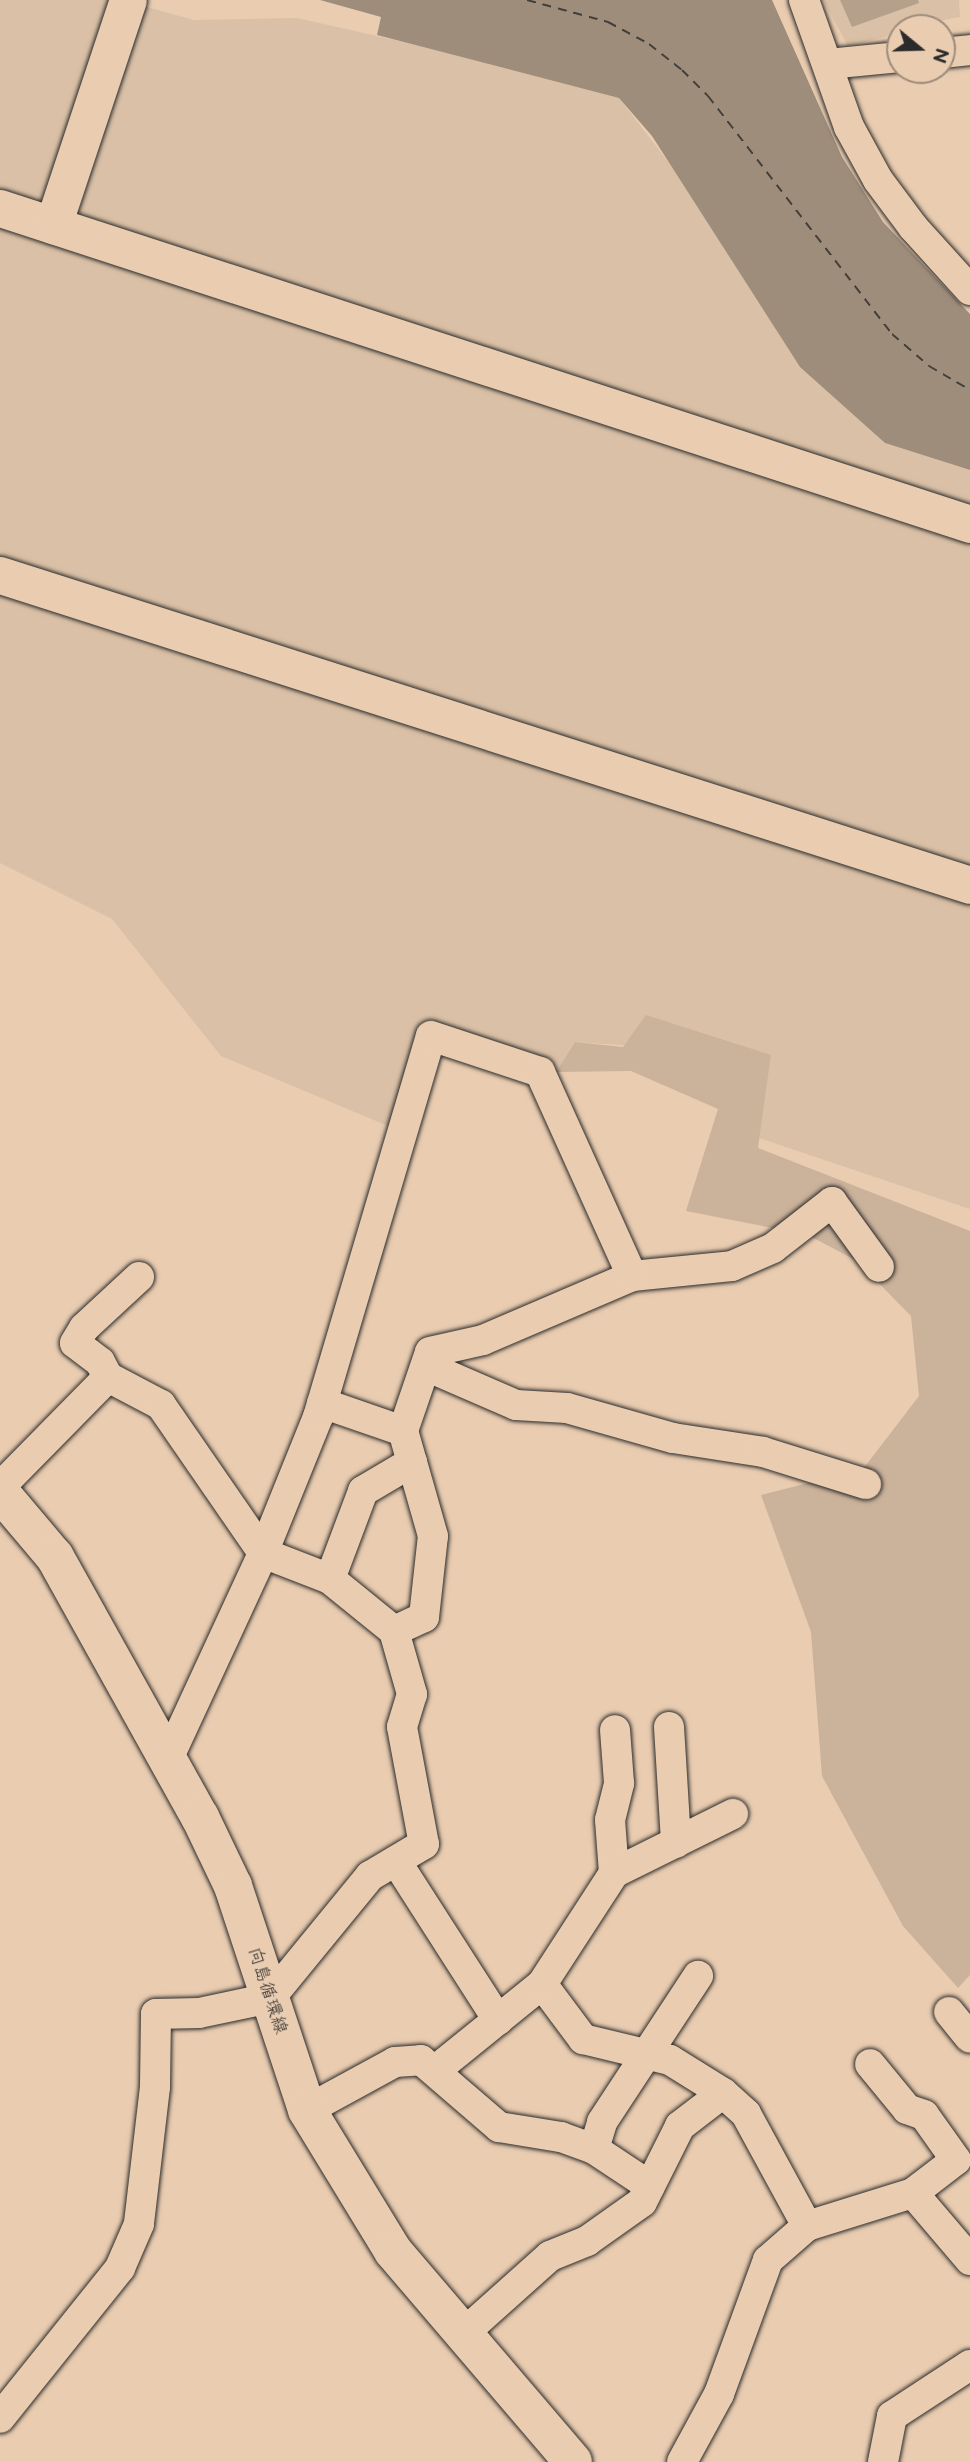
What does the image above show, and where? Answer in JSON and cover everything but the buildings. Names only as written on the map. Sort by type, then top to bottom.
[{"type":"main road","name":"向島循環線","points":[[0,1492],[55,1557],[168,1759],[233,1886],[307,2110],[393,2251],[465,2332],[573,2462]]},
{"type":"street","points":[[53,225],[128,0]]},
{"type":"street","points":[[804,0],[849,127],[878,180],[913,227],[970,290]]},
{"type":"street","points":[[828,64],[886,58]]},
{"type":"street","points":[[0,208],[970,524]]},
{"type":"street","points":[[0,575],[970,885]]},
{"type":"street","points":[[168,1759],[263,1553],[322,1403],[431,1036],[540,1072],[632,1276]]},
{"type":"street","points":[[394,1631],[424,1617],[433,1536],[403,1431],[430,1352],[483,1340],[632,1276],[732,1266],[773,1248],[832,1202],[879,1267]]},
{"type":"street","points":[[0,2418],[120,2268],[139,2224],[155,2087],[156,2014],[199,2013],[270,1998],[370,1876],[424,1844],[402,1727],[412,1694],[394,1631],[330,1579],[263,1553],[161,1405],[108,1377],[100,1362],[75,1343],[84,1328],[139,1277]]},
{"type":"street","points":[[426,1366],[516,1405],[567,1408],[673,1438],[763,1452],[866,1484]]},
{"type":"street","points":[[0,1487],[108,1377]]},
{"type":"street","points":[[322,1403],[403,1431]]},
{"type":"street","points":[[330,1579],[363,1491],[412,1462]]},
{"type":"street","points":[[669,1727],[676,1843]]},
{"type":"street","points":[[614,1873],[610,1820],[620,1783],[615,1730]]},
{"type":"street","points":[[438,2069],[542,1984],[614,1873],[733,1814]]},
{"type":"street","points":[[396,1861],[498,2020]]},
{"type":"street","points":[[594,2149],[602,2122],[698,1976]]},
{"type":"street","points":[[542,1984],[583,2039],[670,2060],[723,2093],[746,2114],[807,2226]]},
{"type":"street","points":[[949,2012],[970,2038]]},
{"type":"street","points":[[307,2110],[395,2062],[421,2060],[438,2069],[499,2127],[561,2137],[594,2149],[650,2186]]},
{"type":"street","points":[[682,2462],[719,2394],[768,2260],[807,2226],[913,2193],[956,2160],[924,2115],[907,2109],[870,2064]]},
{"type":"street","points":[[465,2332],[550,2256],[587,2241],[642,2202],[680,2126],[723,2093]]},
{"type":"street","points":[[913,2193],[970,2260]]},
{"type":"street","points":[[883,2462],[892,2416],[970,2365]]},
{"type":"shaded area","points":[[0,0],[121,0],[194,20],[297,18],[471,57],[619,98],[885,443],[970,470],[970,1209],[759,1138],[771,1055],[575,1042],[556,1072],[430,1030],[395,1129],[221,1056],[112,919],[0,863]]},
{"type":"shaded area","points":[[320,0],[772,0],[842,157],[883,222],[970,314],[970,470],[885,443],[800,367],[652,136],[619,98],[377,35],[381,17]]},
{"type":"shaded area","points":[[823,0],[959,0],[960,17],[956,18],[956,14],[886,14],[886,36],[848,46]]},
{"type":"shaded area","points":[[646,1015],[771,1055],[758,1148],[970,1231],[970,1975],[958,1988],[903,1926],[822,1776],[811,1632],[761,1495],[863,1469],[919,1396],[911,1316],[857,1261],[808,1235],[686,1211],[718,1109],[631,1071],[556,1072],[575,1042],[623,1047]]},
{"type":"ferry route","points":[[527,0],[608,22],[649,44],[682,70],[708,96],[892,334],[929,366],[970,390]]}]
